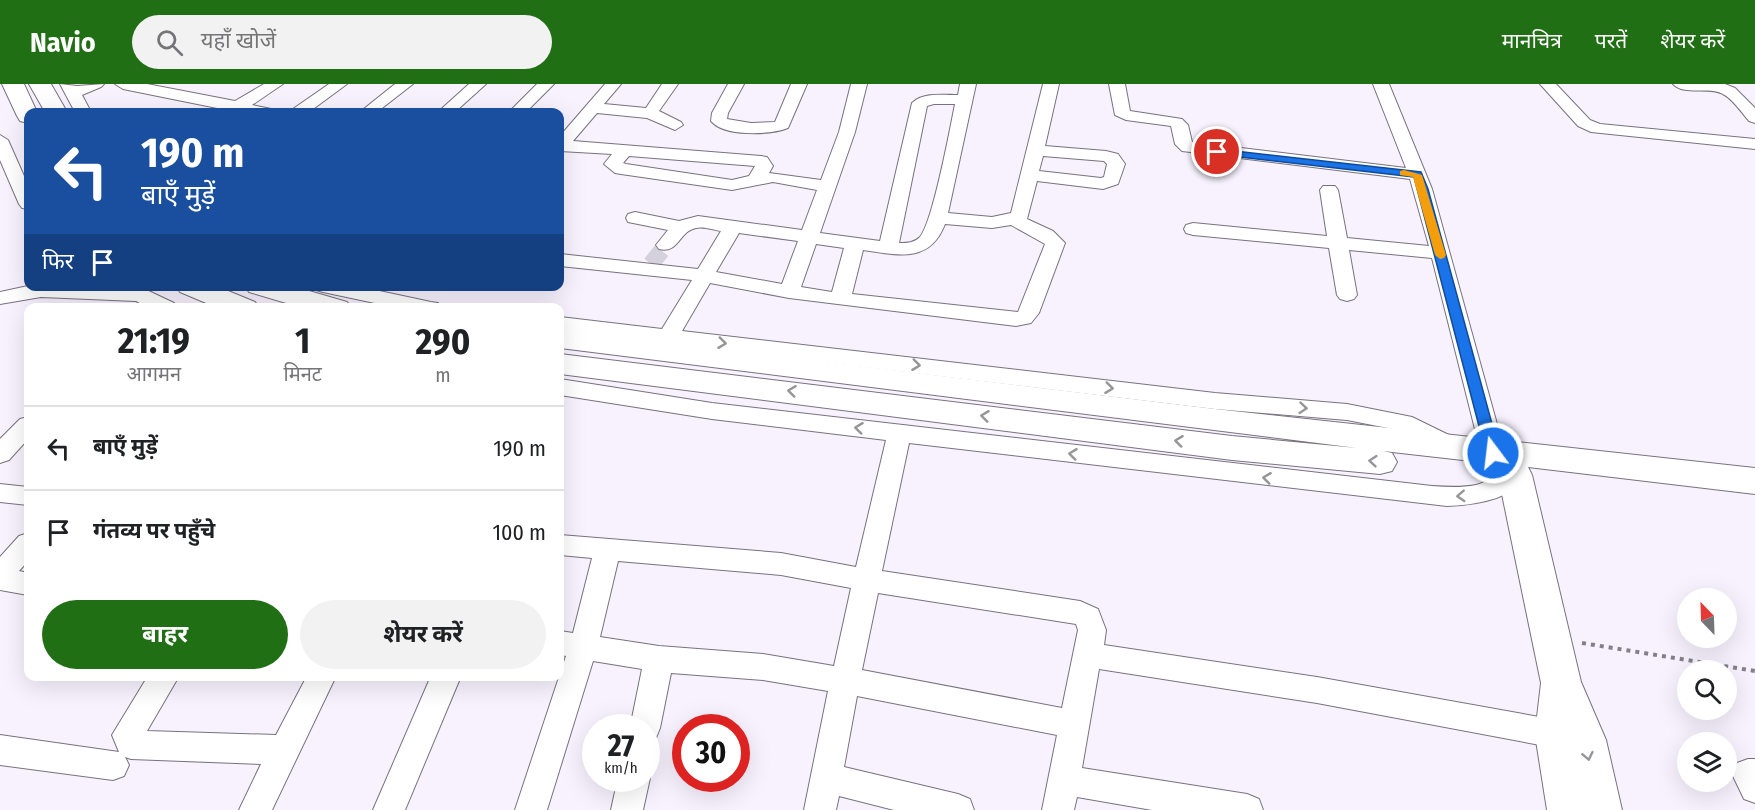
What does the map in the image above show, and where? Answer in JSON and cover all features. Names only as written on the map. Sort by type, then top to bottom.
[{"type":"highway","points":[[13,84],[24,108]]},
{"type":"highway","points":[[40,84],[54,108]]},
{"type":"highway","points":[[202,291],[232,303]]},
{"type":"highway","points":[[277,291],[320,303]]},
{"type":"highway","points":[[564,339],[1456,449],[1504,464],[1755,500]]},
{"type":"highway","points":[[564,364],[1232,448],[1755,481]]},
{"type":"highway","points":[[1504,464],[1561,682],[1585,740],[1600,810]]},
{"type":"highway","points":[[1561,682],[1556,734],[1569,810]]},
{"type":"street","points":[[80,108],[70,89],[96,84]]},
{"type":"street","points":[[123,84],[243,108]]},
{"type":"street","points":[[169,94],[189,84]]},
{"type":"street","points":[[237,107],[272,84]]},
{"type":"street","points":[[305,108],[339,84]]},
{"type":"street","points":[[373,108],[405,84]]},
{"type":"street","points":[[451,108],[478,84]]},
{"type":"street","points":[[521,108],[546,84]]},
{"type":"street","points":[[564,140],[613,84]]},
{"type":"street","points":[[650,113],[670,84]]},
{"type":"street","points":[[736,84],[720,113],[719,122],[732,126],[771,129],[778,128],[785,121],[799,84]]},
{"type":"street","points":[[789,292],[847,132],[859,84]]},
{"type":"street","points":[[1015,220],[1023,210],[1051,84]]},
{"type":"street","points":[[1117,84],[1121,112],[1126,115],[1176,122],[1180,125],[1183,144],[1188,147],[1418,175]]},
{"type":"street","points":[[564,388],[712,411],[1275,479],[1450,496],[1474,495],[1488,491],[1504,464],[1418,175],[1381,84]]},
{"type":"street","points":[[1548,84],[1590,127],[1755,144]]},
{"type":"street","points":[[1681,84],[1719,87],[1730,91],[1755,118]]},
{"type":"street","points":[[666,245],[680,227],[688,223],[699,222],[888,248],[909,249],[927,242],[932,237],[938,218],[966,92],[925,92],[919,107],[888,248]]},
{"type":"street","points":[[592,108],[650,113],[675,125]]},
{"type":"street","points":[[0,140],[24,195]]},
{"type":"street","points":[[564,145],[761,161],[764,166],[756,179]]},
{"type":"street","points":[[625,150],[613,164],[621,169],[732,185],[772,177],[828,187]]},
{"type":"street","points":[[1031,175],[1103,184],[1112,180],[1116,164],[1112,158],[1106,156],[1036,150]]},
{"type":"street","points":[[1329,190],[1347,295]]},
{"type":"street","points":[[635,218],[680,227]]},
{"type":"street","points":[[564,260],[648,267],[840,299],[1008,319],[1024,318],[1029,313],[1055,243],[1046,235],[1015,220],[1003,222],[938,218]]},
{"type":"street","points":[[669,336],[733,227]]},
{"type":"street","points":[[1193,229],[1440,253]]},
{"type":"street","points":[[840,299],[855,243]]},
{"type":"street","points":[[0,289],[24,287]]},
{"type":"street","points":[[0,298],[26,291]]},
{"type":"street","points":[[129,291],[156,303]]},
{"type":"street","points":[[348,291],[410,303]]},
{"type":"street","points":[[564,324],[1215,401],[1347,412],[1404,423],[1456,449]]},
{"type":"street","points":[[0,454],[24,429]]},
{"type":"street","points":[[820,810],[845,680],[899,433]]},
{"type":"street","points":[[0,493],[24,496]]},
{"type":"street","points":[[564,545],[780,564],[1080,613],[1091,622],[1088,655],[1061,795],[1247,810]]},
{"type":"street","points":[[24,548],[0,577],[24,583]]},
{"type":"street","points":[[564,674],[571,645],[608,549]]},
{"type":"street","points":[[571,645],[659,659],[736,664],[845,680],[1075,725]]},
{"type":"street","points":[[1088,655],[1327,692],[1556,734]]},
{"type":"street","points":[[648,714],[659,659]]},
{"type":"street","points":[[162,681],[127,735],[131,745],[285,750]]},
{"type":"street","points":[[255,810],[320,681]]},
{"type":"street","points":[[389,810],[444,681]]},
{"type":"street","points":[[531,810],[562,681]]},
{"type":"street","points":[[0,750],[113,765]]},
{"type":"street","points":[[1755,774],[1748,774],[1755,788]]},
{"type":"street","points":[[826,778],[958,810]]},
{"type":"street","points":[[627,810],[631,792]]},
{"type":"path","points":[[1551,637],[1755,671]]},
{"type":"tunnel","points":[[651,264],[666,245]]},
{"type":"slow traffic","points":[[1404,173],[1418,175],[1440,255]]},
{"type":"route","points":[[1217,152],[1418,175],[1493,453]]}]
